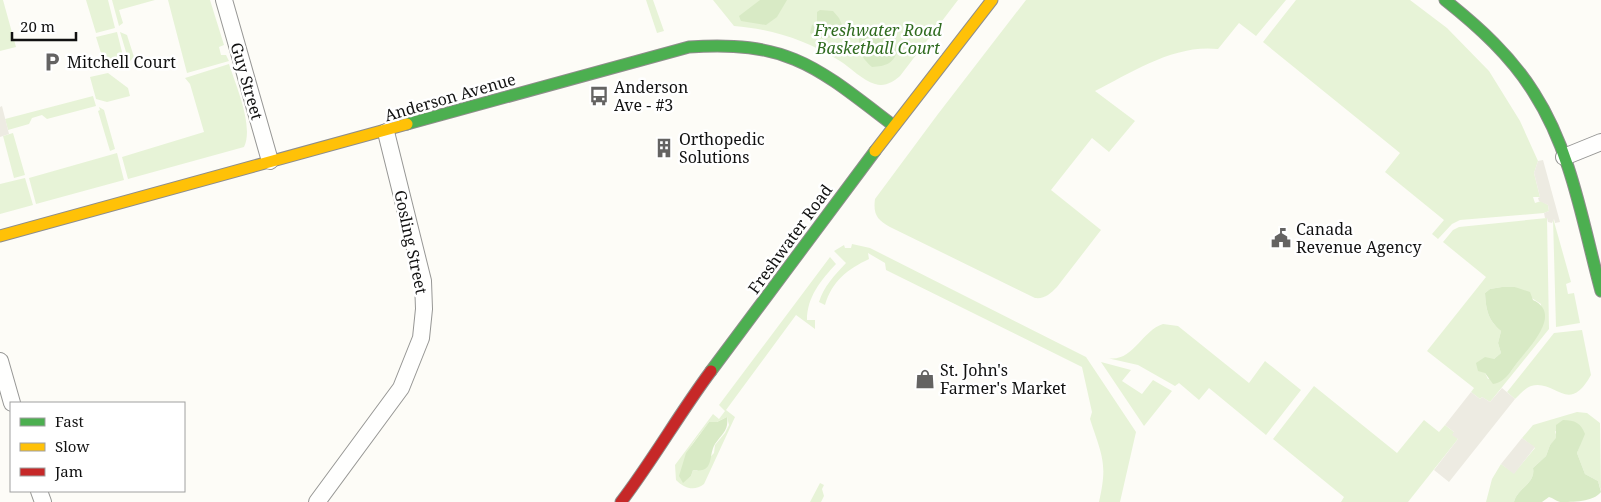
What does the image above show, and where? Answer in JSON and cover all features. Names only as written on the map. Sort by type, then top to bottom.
[{"type":"main road","name":"Freshwater Road","points":[[621,502],[647,468],[680,414],[894,126],[992,0]]},
{"type":"main road","points":[[1445,0],[1473,22],[1503,51],[1538,99],[1564,157],[1601,291]]},
{"type":"main road","name":"Anderson Avenue","points":[[0,236],[270,161],[386,132],[661,53],[689,47],[750,46],[797,59],[823,74],[894,126]]},
{"type":"street","name":"Guy Street","points":[[224,0],[270,161]]},
{"type":"street","name":"Gosling Street","points":[[317,502],[401,388],[421,338],[424,309],[423,281],[386,132]]},
{"type":"street","points":[[1564,157],[1601,142]]},
{"type":"street","points":[[0,361],[12,402]]},
{"type":"green space","points":[[0,0],[3,0],[16,47],[0,51]]},
{"type":"green space","points":[[86,0],[108,0],[115,28],[96,33]]},
{"type":"green space","points":[[112,0],[155,0],[119,10],[123,23],[119,26]]},
{"type":"green space","points":[[168,0],[210,0],[224,45],[219,47],[221,55],[226,55],[229,61],[187,73]]},
{"type":"green space","points":[[646,0],[653,0],[664,31],[657,33]]},
{"type":"green space","name":"Freshwater Road Basketball Court","points":[[713,0],[958,0],[900,76],[892,82],[882,85],[866,80],[840,61],[802,41],[776,33],[734,26]]},
{"type":"green space","points":[[760,0],[787,0],[777,17],[766,25],[741,21],[739,16]]},
{"type":"green space","points":[[1026,0],[1286,0],[1256,36],[1239,23],[1218,49],[1186,51],[1170,55],[1139,68],[1095,91],[1135,121],[1109,152],[1092,138],[1051,190],[1101,230],[1057,287],[1042,298],[1035,298],[890,227],[882,222],[875,213],[875,199]]},
{"type":"green space","points":[[1296,0],[1410,0],[1447,28],[1489,71],[1520,121],[1538,161],[1534,173],[1540,197],[1533,197],[1535,203],[1541,201],[1548,205],[1549,211],[1460,220],[1452,224],[1438,239],[1432,234],[1444,220],[1385,172],[1400,153],[1263,42]]},
{"type":"green space","points":[[820,10],[833,11],[839,18],[843,27],[836,35],[824,38],[810,33],[812,25],[817,22],[817,12]]},
{"type":"green space","points":[[876,31],[895,42],[898,50],[894,58],[888,63],[872,67],[861,54],[859,37],[867,32]]},
{"type":"green space","points":[[117,32],[125,64],[106,69],[96,37]]},
{"type":"green space","points":[[120,32],[127,35],[134,57],[129,62]]},
{"type":"green space","points":[[229,64],[243,106],[247,128],[247,138],[244,147],[128,179],[122,157],[204,132],[190,84],[185,78]]},
{"type":"green space","points":[[108,73],[128,88],[130,96],[107,102],[96,99],[90,77]]},
{"type":"green space","points":[[93,96],[96,106],[47,119],[42,115],[32,118],[29,124],[8,130],[5,119]]},
{"type":"green space","points":[[99,107],[104,110],[115,149],[110,151],[98,111],[100,110]]},
{"type":"green space","points":[[13,133],[25,175],[14,178],[3,136]]},
{"type":"green space","points":[[117,153],[124,180],[36,204],[29,178]]},
{"type":"green space","points":[[25,178],[33,205],[0,214],[0,184]]},
{"type":"green space","points":[[1547,218],[1549,329],[1490,402],[1482,397],[1480,399],[1471,392],[1474,388],[1427,351],[1486,277],[1443,242],[1453,230],[1459,227]],"holes":[[[1515,287],[1541,304],[1542,328],[1511,371],[1488,379],[1485,373],[1494,359],[1501,353],[1498,343],[1501,331],[1488,314],[1485,293],[1490,289]]]},
{"type":"green space","points":[[1553,218],[1571,282],[1566,284],[1568,294],[1574,293],[1580,323],[1556,327]]},
{"type":"green space","points":[[852,244],[870,248],[1086,357],[1136,432],[1120,502],[1099,502],[1103,478],[1102,460],[1090,419],[1092,412],[1082,367],[886,270],[885,263],[868,253],[869,259],[854,267],[836,283],[825,305],[819,302],[827,286],[846,263],[834,251],[844,245],[845,248],[851,248]]},
{"type":"green space","points":[[830,257],[836,264],[816,289],[809,304],[807,320],[815,320],[815,329],[796,315],[726,410],[735,417],[704,484],[697,488],[686,487],[676,480],[675,465],[713,414],[719,419],[725,411],[719,405]],"holes":[[[727,417],[729,425],[715,445],[714,453],[697,471],[693,470],[691,476],[683,482],[684,463],[689,449],[709,422],[717,422]]]},
{"type":"green space","points":[[1515,287],[1530,292],[1533,300],[1545,312],[1545,320],[1532,344],[1509,374],[1498,383],[1493,384],[1485,373],[1478,371],[1476,363],[1485,357],[1494,359],[1501,353],[1498,343],[1501,331],[1488,314],[1485,293],[1490,289]]},
{"type":"green space","points":[[1163,324],[1178,326],[1249,383],[1265,361],[1301,390],[1266,435],[1209,388],[1199,400],[1179,383],[1175,386],[1138,365],[1107,358],[1124,356],[1155,328]]},
{"type":"green space","points":[[1582,330],[1591,375],[1583,387],[1575,393],[1568,395],[1540,385],[1531,386],[1515,399],[1507,392],[1554,333]]},
{"type":"green space","points":[[1101,362],[1131,370],[1122,381],[1142,394],[1153,380],[1172,391],[1144,426]]},
{"type":"green space","points":[[1314,386],[1397,453],[1424,420],[1439,432],[1445,425],[1454,432],[1458,439],[1408,502],[1341,502],[1344,497],[1273,439]]},
{"type":"green space","points":[[1577,412],[1587,413],[1600,423],[1601,491],[1598,481],[1585,474],[1577,453],[1580,445],[1555,431],[1557,438],[1550,445],[1546,456],[1533,468],[1532,478],[1514,502],[1486,502],[1492,479],[1501,464],[1514,473],[1535,448],[1522,438],[1533,425]]},
{"type":"green space","points":[[727,417],[726,429],[713,448],[708,466],[705,469],[693,470],[691,476],[683,483],[679,476],[686,453],[709,422],[717,422]]},
{"type":"green space","points":[[1563,420],[1577,423],[1582,427],[1585,434],[1577,453],[1585,474],[1598,481],[1601,492],[1588,500],[1560,502],[1549,497],[1542,502],[1514,502],[1532,478],[1533,468],[1546,456],[1550,445],[1556,438],[1556,425]]},
{"type":"green space","points":[[820,483],[824,485],[822,489],[824,496],[821,502],[810,502]]},
{"type":"shaded area","points":[[2,106],[9,134],[0,137],[0,107]]},
{"type":"shaded area","points":[[1543,160],[1560,222],[1555,223],[1554,219],[1552,223],[1548,222],[1544,213],[1549,211],[1548,205],[1539,201],[1538,198],[1540,197],[1534,173],[1538,161]]},
{"type":"shaded area","points":[[1502,388],[1515,399],[1449,482],[1434,470],[1458,439],[1452,435],[1454,432],[1445,425],[1471,392],[1480,399],[1482,397],[1490,402]]},
{"type":"shaded area","points":[[1522,438],[1535,447],[1514,474],[1501,464]]},
{"type":"traffic: fast","points":[[1445,0],[1505,54],[1525,79],[1547,116],[1558,140],[1575,189],[1601,291]]},
{"type":"traffic: fast","points":[[407,124],[689,47],[724,46],[753,48],[801,62],[844,88],[894,126]]},
{"type":"traffic: fast","points":[[711,371],[875,151]]},
{"type":"traffic: slow","points":[[875,151],[992,0]]},
{"type":"traffic: slow","points":[[0,236],[407,124]]},
{"type":"traffic: jam","points":[[621,502],[711,371]]},
{"type":"place","name":"Mitchell Court","points":[[52,62]]},
{"type":"place","name":"Anderson Ave - #3","points":[[599,96]]},
{"type":"place","name":"Orthopedic Solutions","points":[[664,148]]},
{"type":"place","name":"Canada Revenue Agency","points":[[1281,238]]},
{"type":"place","name":"St. John's Farmer's Market","points":[[925,379]]}]
